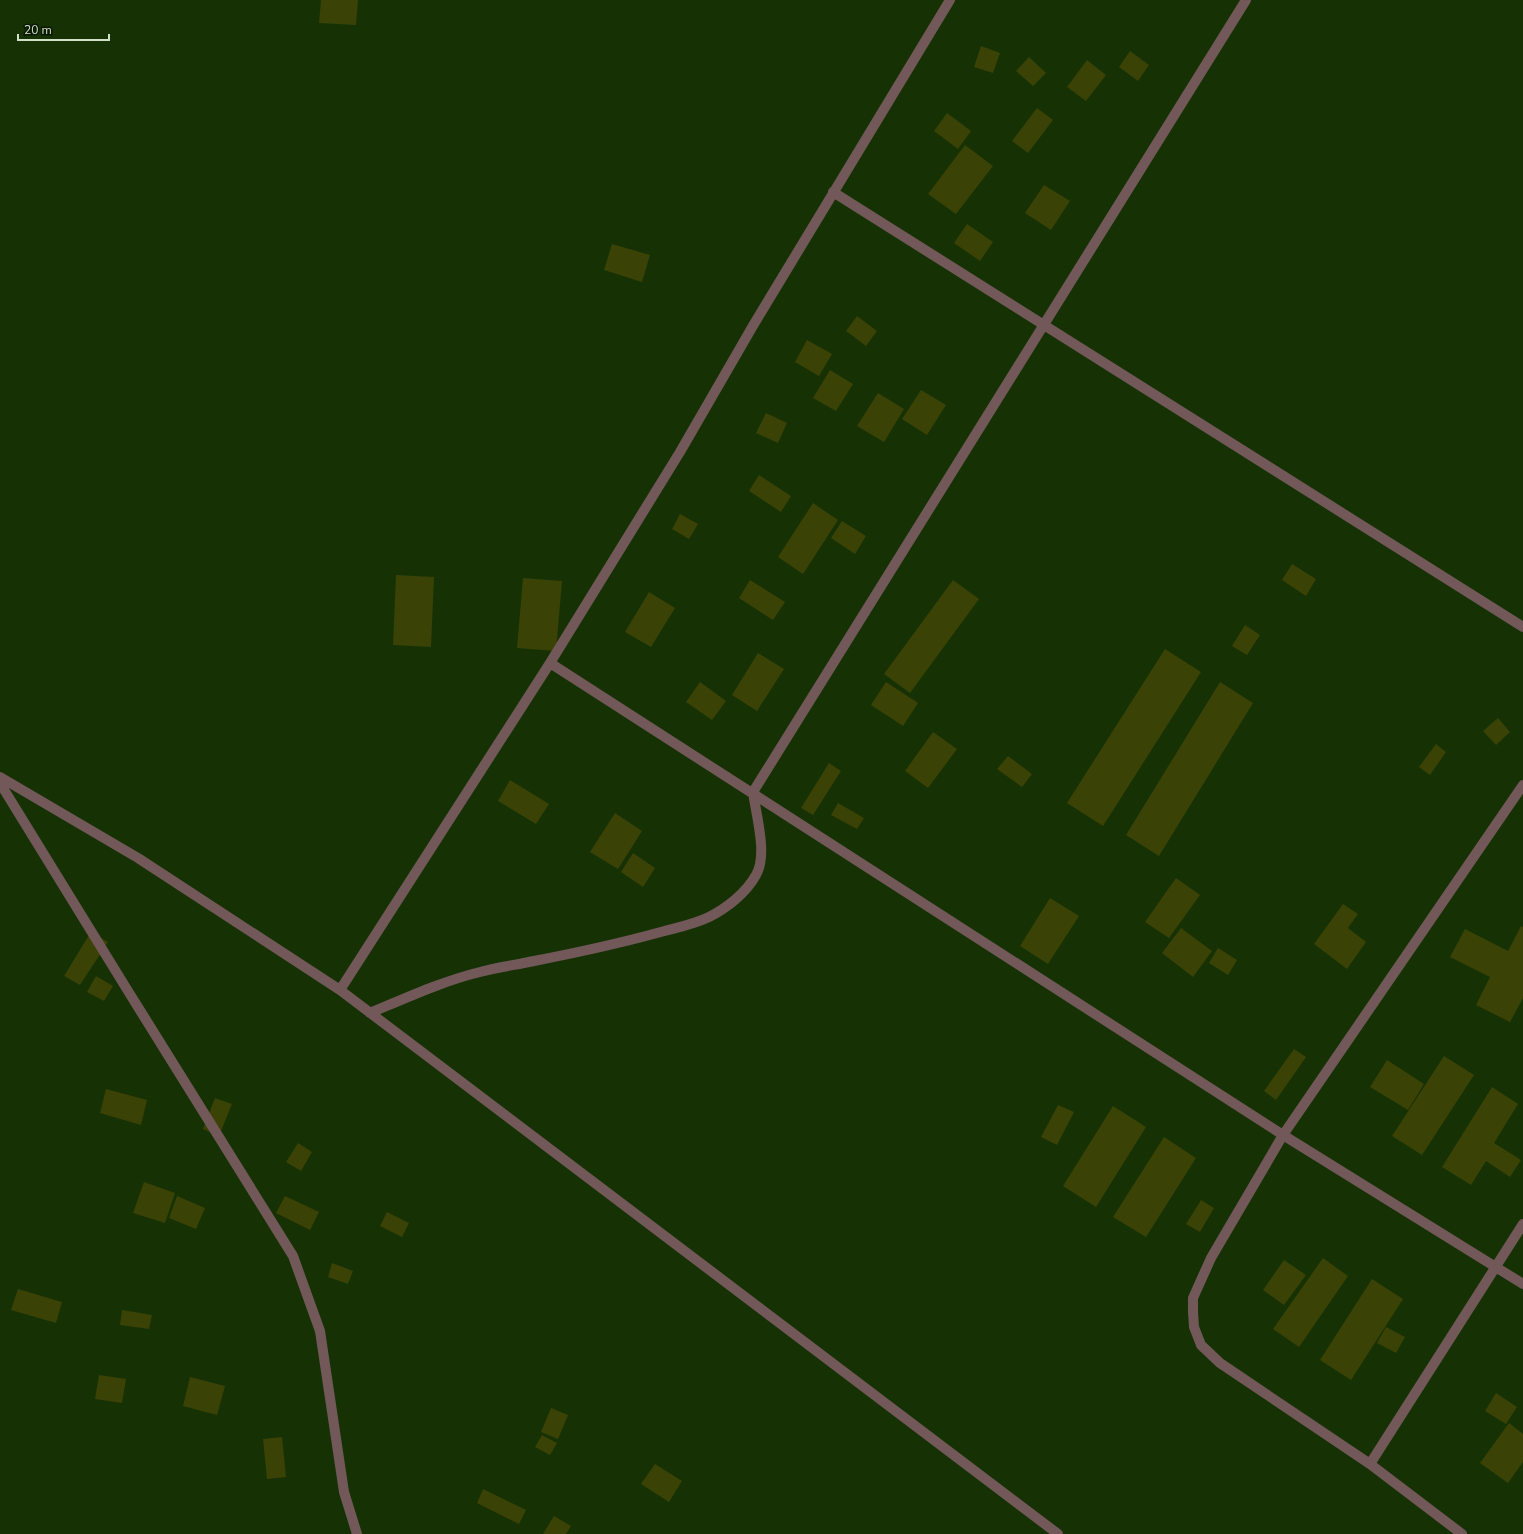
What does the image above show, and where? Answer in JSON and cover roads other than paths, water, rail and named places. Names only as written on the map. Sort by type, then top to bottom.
[{"type":"street","points":[[340,990],[550,663],[680,452],[754,324],[950,0]]},
{"type":"street","points":[[370,1013],[436,986],[480,972],[644,937],[691,924],[721,911],[736,899],[747,887],[756,875],[760,863],[761,849],[753,792],[1042,325],[1246,0]]},
{"type":"street","points":[[833,192],[1523,627]]},
{"type":"street","points":[[550,663],[753,792],[1283,1135],[1523,1284]]},
{"type":"street","points":[[0,777],[138,858],[340,990],[1058,1534]]},
{"type":"street","points":[[0,783],[293,1256],[320,1331],[344,1492],[357,1534]]},
{"type":"street","points":[[1462,1534],[1370,1464],[1220,1363],[1202,1345],[1194,1327],[1193,1298],[1211,1258],[1283,1135],[1523,786]]},
{"type":"street","points":[[1370,1464],[1523,1224]]}]
